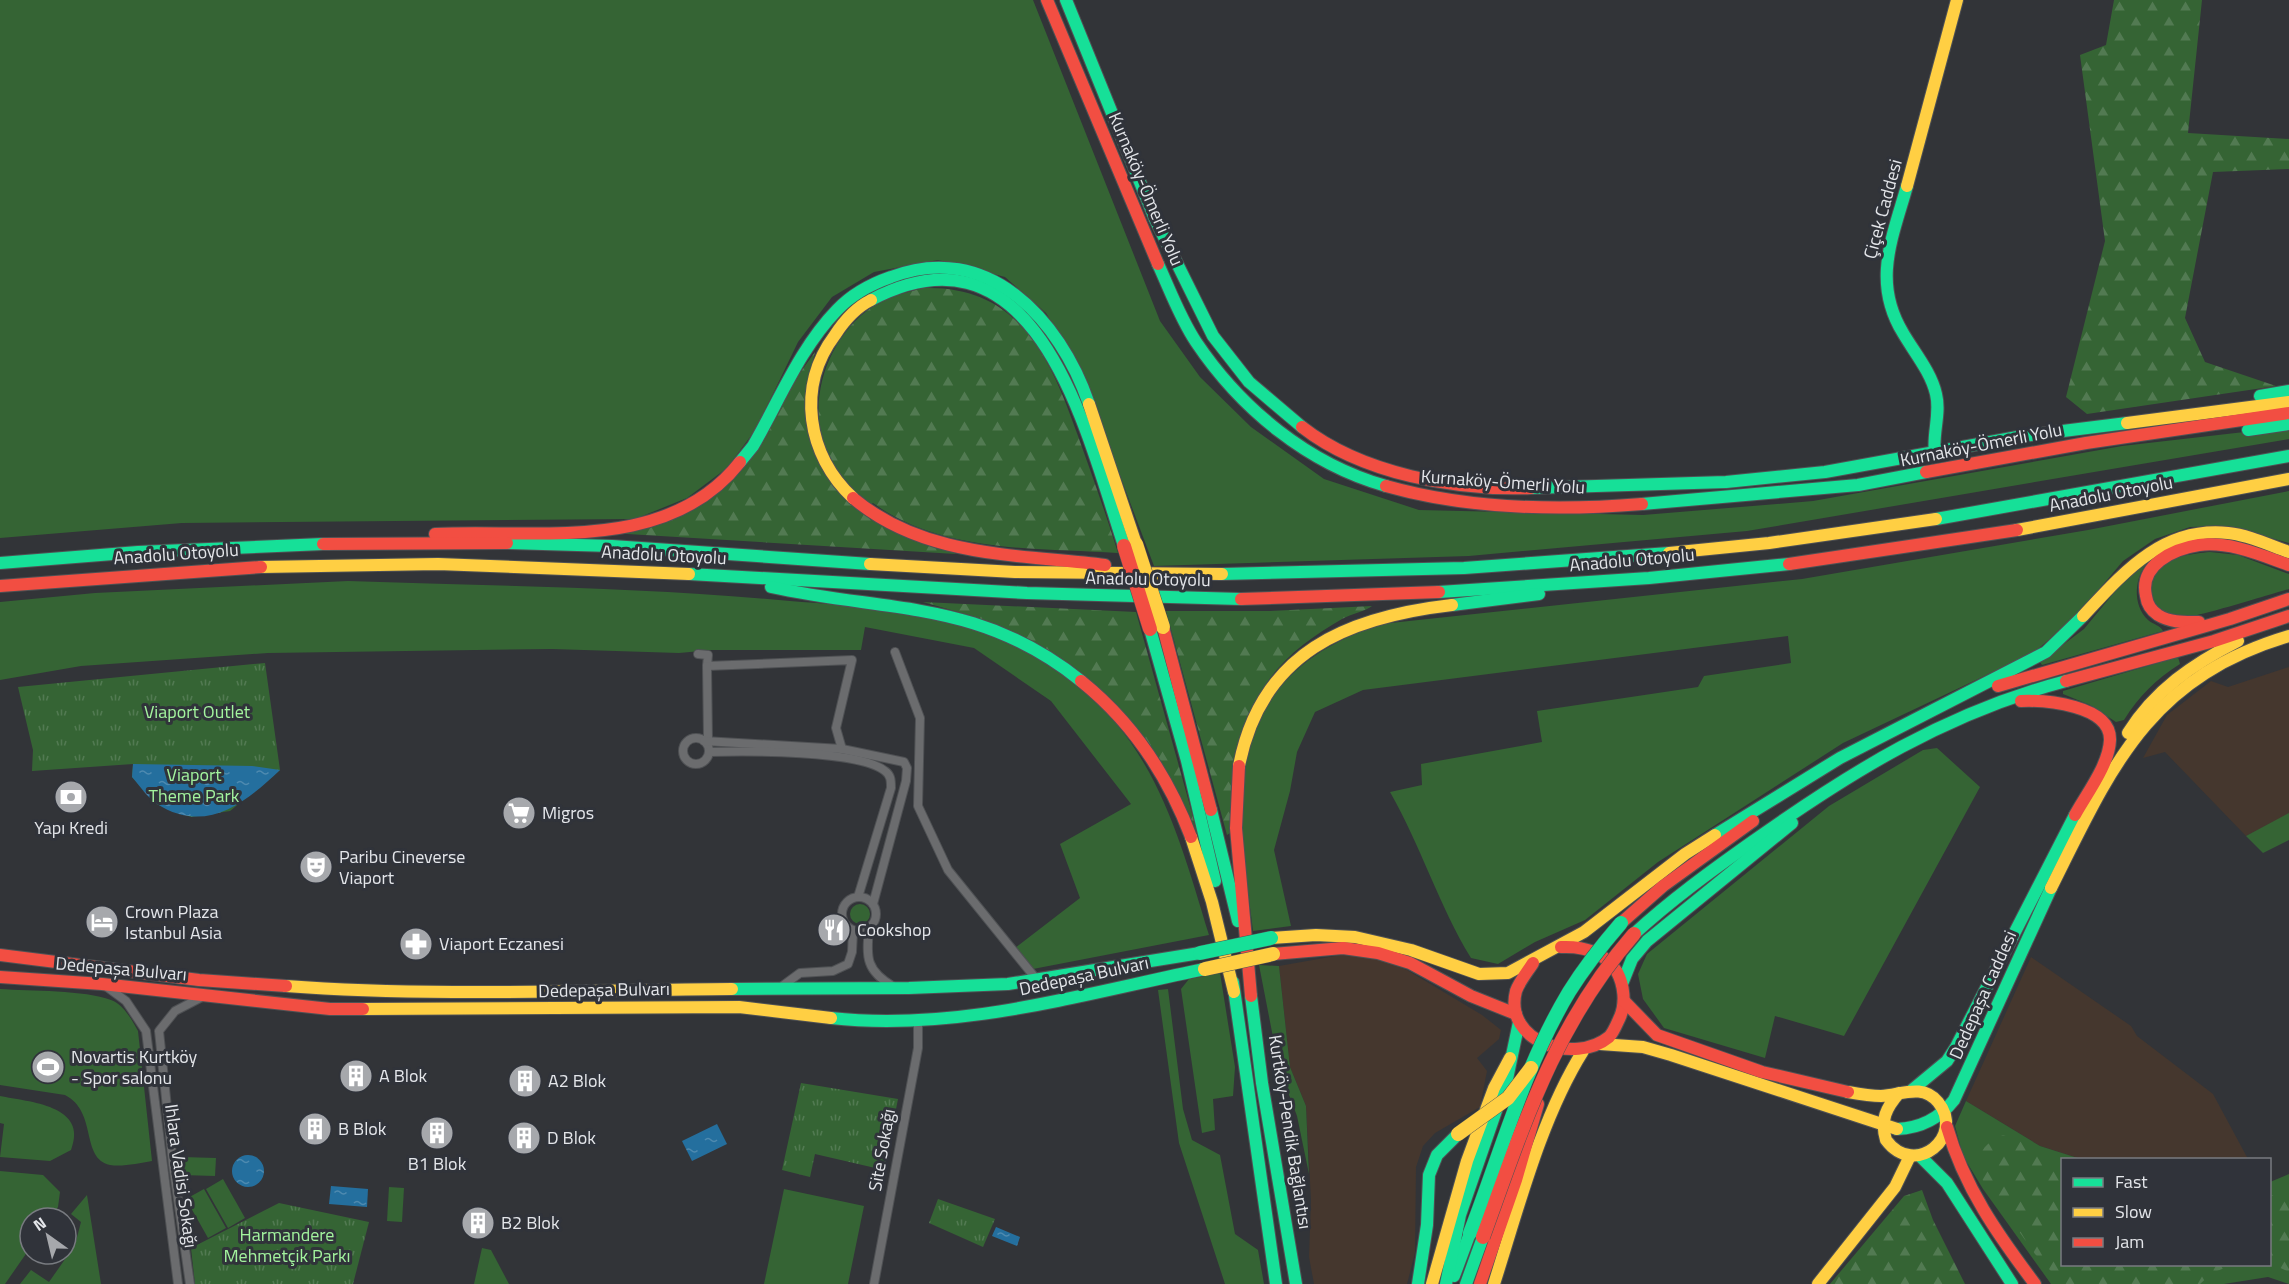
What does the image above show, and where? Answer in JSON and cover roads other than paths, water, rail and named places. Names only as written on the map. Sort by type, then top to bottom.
[{"type":"main road","name":"Kurnaköy-Ömerli Yolu","points":[[1047,0],[1148,240],[1181,315],[1196,342],[1240,399],[1269,423],[1320,460],[1362,479],[1429,498],[1544,507],[1620,506],[1858,485],[2086,443]]},
{"type":"main road","name":"Kurnaköy-Ömerli Yolu","points":[[1066,0],[1155,219],[1213,336],[1249,382],[1272,404],[1305,429],[1337,448],[1393,471],[1448,485],[1509,489],[1623,487],[1726,482],[1825,472],[2086,426]]},
{"type":"main road","name":"Çiçek Caddesi","points":[[1935,454],[1931,438],[1939,407],[1934,387],[1891,313],[1884,289],[1885,266],[1957,0]]},
{"type":"main road","points":[[348,542],[467,531],[609,529],[647,524],[670,516],[698,502],[739,466],[759,440],[806,351],[834,311],[876,281],[922,268],[946,267],[966,270],[1004,286],[1020,296],[1050,325],[1074,366],[1084,390],[1215,824],[1251,985]]},
{"type":"main road","points":[[1130,545],[1072,393],[1055,357],[1039,333],[1022,314],[1001,298],[978,286],[939,279],[898,285],[852,312],[838,326],[819,361],[814,380],[811,399],[813,434],[833,477],[857,502],[875,516],[912,535],[970,549],[1170,573]]},
{"type":"main road","points":[[2086,426],[2164,410],[2289,391]]},
{"type":"main road","points":[[2086,426],[2289,402]]},
{"type":"main road","points":[[2086,443],[2289,413]]},
{"type":"main road","points":[[2086,443],[2289,424]]},
{"type":"main road","name":"Anadolu Otoyolu","points":[[0,563],[206,546],[348,542],[556,544],[1012,572],[1335,573],[1523,565],[1737,546],[1844,533],[1991,511],[2289,456]]},
{"type":"main road","name":"Anadolu Otoyolu","points":[[0,586],[219,568],[374,564],[565,568],[1051,596],[1225,599],[1357,595],[1601,582],[1911,548],[2289,479]]},
{"type":"main road","points":[[1556,948],[1573,946],[1589,949],[1604,957],[1615,969],[1622,984],[1624,1001],[1621,1017],[1613,1032],[1600,1044],[1583,1051],[1552,1049],[1530,1036],[1517,1018],[1513,1004],[1518,986],[1525,972],[1541,955],[1601,920],[1685,854],[1840,758],[2046,652],[2069,634],[2132,564],[2167,542],[2206,532],[2226,533],[2289,552]]},
{"type":"main road","points":[[2271,606],[2197,622],[2168,622],[2151,609],[2145,586],[2155,562],[2174,551],[2200,545],[2243,549],[2289,565]]},
{"type":"main road","points":[[730,576],[796,593],[915,608],[963,618],[1038,650],[1081,680],[1132,731],[1172,792],[1190,834],[1209,891],[1234,992]]},
{"type":"main road","points":[[1251,985],[1237,840],[1236,786],[1242,749],[1251,723],[1277,680],[1315,645],[1369,619],[1438,608],[1498,602],[1601,582]]},
{"type":"main road","points":[[1894,729],[2017,680],[2289,599]]},
{"type":"main road","points":[[1466,1284],[1533,1103],[1576,1010],[1634,934],[1673,899],[1828,788],[1891,751],[1961,717],[2050,686],[2241,634],[2289,617]]},
{"type":"main road","points":[[2097,800],[2129,731],[2154,696],[2190,667],[2212,654],[2289,617]]},
{"type":"main road","points":[[1156,628],[1227,933],[1234,992]]},
{"type":"main road","name":"Dedepaşa Caddesi","points":[[1915,1155],[1937,1146],[1946,1120],[2066,855],[2121,757],[2146,722],[2164,702],[2191,682],[2259,645],[2289,636]]},
{"type":"main road","name":"Dedepaşa Caddesi","points":[[1881,1126],[1884,1110],[1947,1061],[1956,1047],[2110,744],[2106,725],[2096,717],[2075,707],[2048,700],[2021,702],[1961,717]]},
{"type":"main road","points":[[1622,984],[1632,959],[1664,925],[1835,789],[1891,751]]},
{"type":"main road","points":[[1480,1284],[1483,1237],[1531,1068],[1546,1032],[1583,968],[1621,923],[1663,886],[1840,758]]},
{"type":"main road","name":"Dedepaşa Bulvarı","points":[[0,955],[199,980],[336,990],[897,988],[1008,984],[1200,953],[1270,938],[1311,935],[1345,936],[1432,957],[1483,975],[1508,973],[1541,955]]},
{"type":"main road","name":"Dedepaşa Bulvarı","points":[[0,977],[102,984],[330,1009],[739,1007],[918,1022],[1004,1011],[1273,954],[1343,948],[1378,953],[1410,963],[1470,996],[1517,1018]]},
{"type":"main road","points":[[1004,1011],[1016,1002],[1018,997],[1008,984]]},
{"type":"main road","name":"Kurtköy-Pendik Bağlantısı","points":[[1251,985],[1253,1015],[1296,1284]]},
{"type":"main road","points":[[825,988],[816,1001],[819,1009],[829,1016]]},
{"type":"main road","name":"Kurtköy-Pendik Bağlantısı","points":[[1234,992],[1276,1284]]},
{"type":"main road","points":[[1624,1001],[1642,1023],[1657,1035],[1801,1084],[1866,1095],[1905,1092],[1934,1097],[1946,1120],[1950,1143],[1969,1185],[2035,1284]]},
{"type":"main road","points":[[1448,1284],[1460,1215],[1507,1079],[1517,1018]]},
{"type":"main road","points":[[1600,1044],[1643,1047],[1671,1055],[1881,1126],[1906,1130],[1946,1120]]},
{"type":"main road","points":[[1494,1284],[1528,1178],[1568,1075],[1583,1051]]},
{"type":"main road","points":[[1432,1284],[1442,1240],[1472,1144],[1499,1073],[1510,1058]]},
{"type":"main road","points":[[1418,1284],[1427,1222],[1428,1176],[1440,1149],[1458,1134],[1504,1105],[1520,1087],[1531,1068]]},
{"type":"main road","points":[[1881,1126],[1893,1149],[1915,1155],[1947,1183],[2012,1284]]},
{"type":"main road","points":[[1818,1284],[1880,1209],[1915,1155]]},
{"type":"main road","points":[[1448,1284],[1483,1237]]},
{"type":"street","points":[[895,652],[920,718],[918,806],[948,870],[1037,980]]},
{"type":"street","points":[[698,654],[708,655],[706,740],[709,752],[705,760],[697,764],[688,762],[683,754],[683,746],[689,740],[697,737],[706,740],[842,749],[904,762],[907,772],[873,904],[876,920],[869,928],[868,963],[882,980],[897,988]]},
{"type":"street","points":[[707,666],[852,660],[836,728],[842,749]]},
{"type":"street","points":[[709,752],[815,755],[853,760],[898,778],[907,772]]},
{"type":"street","points":[[869,928],[853,930],[844,923],[842,912],[848,902],[858,897],[889,794],[888,763],[893,759]]},
{"type":"street","points":[[858,897],[873,904]]},
{"type":"street","points":[[780,988],[800,973],[833,971],[848,964],[853,930]]},
{"type":"street","name":"Ihlara Vadisi Sokağı","points":[[102,984],[126,1001],[139,1017],[146,1031],[178,1284]]},
{"type":"street","points":[[190,1284],[172,1165],[159,1031],[169,1016],[181,1007],[210,995]]},
{"type":"street","name":"Site Sokağı","points":[[874,1284],[918,1048],[918,1022]]},
{"type":"water","name":"Viaport Theme Park","points":[[133,764],[252,766],[280,770],[253,794],[224,811],[208,816],[192,816],[175,813],[157,804],[132,777]]},
{"type":"water","points":[[717,1124],[727,1144],[692,1161],[682,1141]]},
{"type":"water","points":[[248,1155],[259,1160],[264,1171],[259,1182],[248,1187],[237,1182],[232,1171],[237,1160]]},
{"type":"water","points":[[331,1186],[368,1189],[367,1207],[329,1204]]},
{"type":"water","points":[[996,1227],[1020,1237],[1017,1246],[992,1236]]},
{"type":"place","name":"Yapı Kredi","points":[[71,797]]},
{"type":"place","name":"Migros","points":[[519,813]]},
{"type":"place","name":"Paribu Cineverse Viaport","points":[[316,867]]},
{"type":"place","name":"Crown Plaza Istanbul Asia","points":[[102,922]]},
{"type":"place","name":"Cookshop","points":[[834,930]]},
{"type":"place","name":"Viaport Eczanesi","points":[[416,944]]},
{"type":"place","name":"Novartis Kurtköy - Spor salonu","points":[[48,1067]]},
{"type":"place","name":"A Blok","points":[[356,1076]]},
{"type":"place","name":"A2 Blok","points":[[525,1081]]},
{"type":"place","name":"B Blok","points":[[315,1129]]},
{"type":"place","name":"B1 Blok","points":[[437,1133]]},
{"type":"place","name":"D Blok","points":[[524,1138]]},
{"type":"place","name":"B2 Blok","points":[[478,1223]]},
{"type":"park label","name":"Viaport Outlet","points":[[197,712]]},
{"type":"park label","name":"Harmandere Mehmetçik Parkı","points":[[287,1245]]}]
